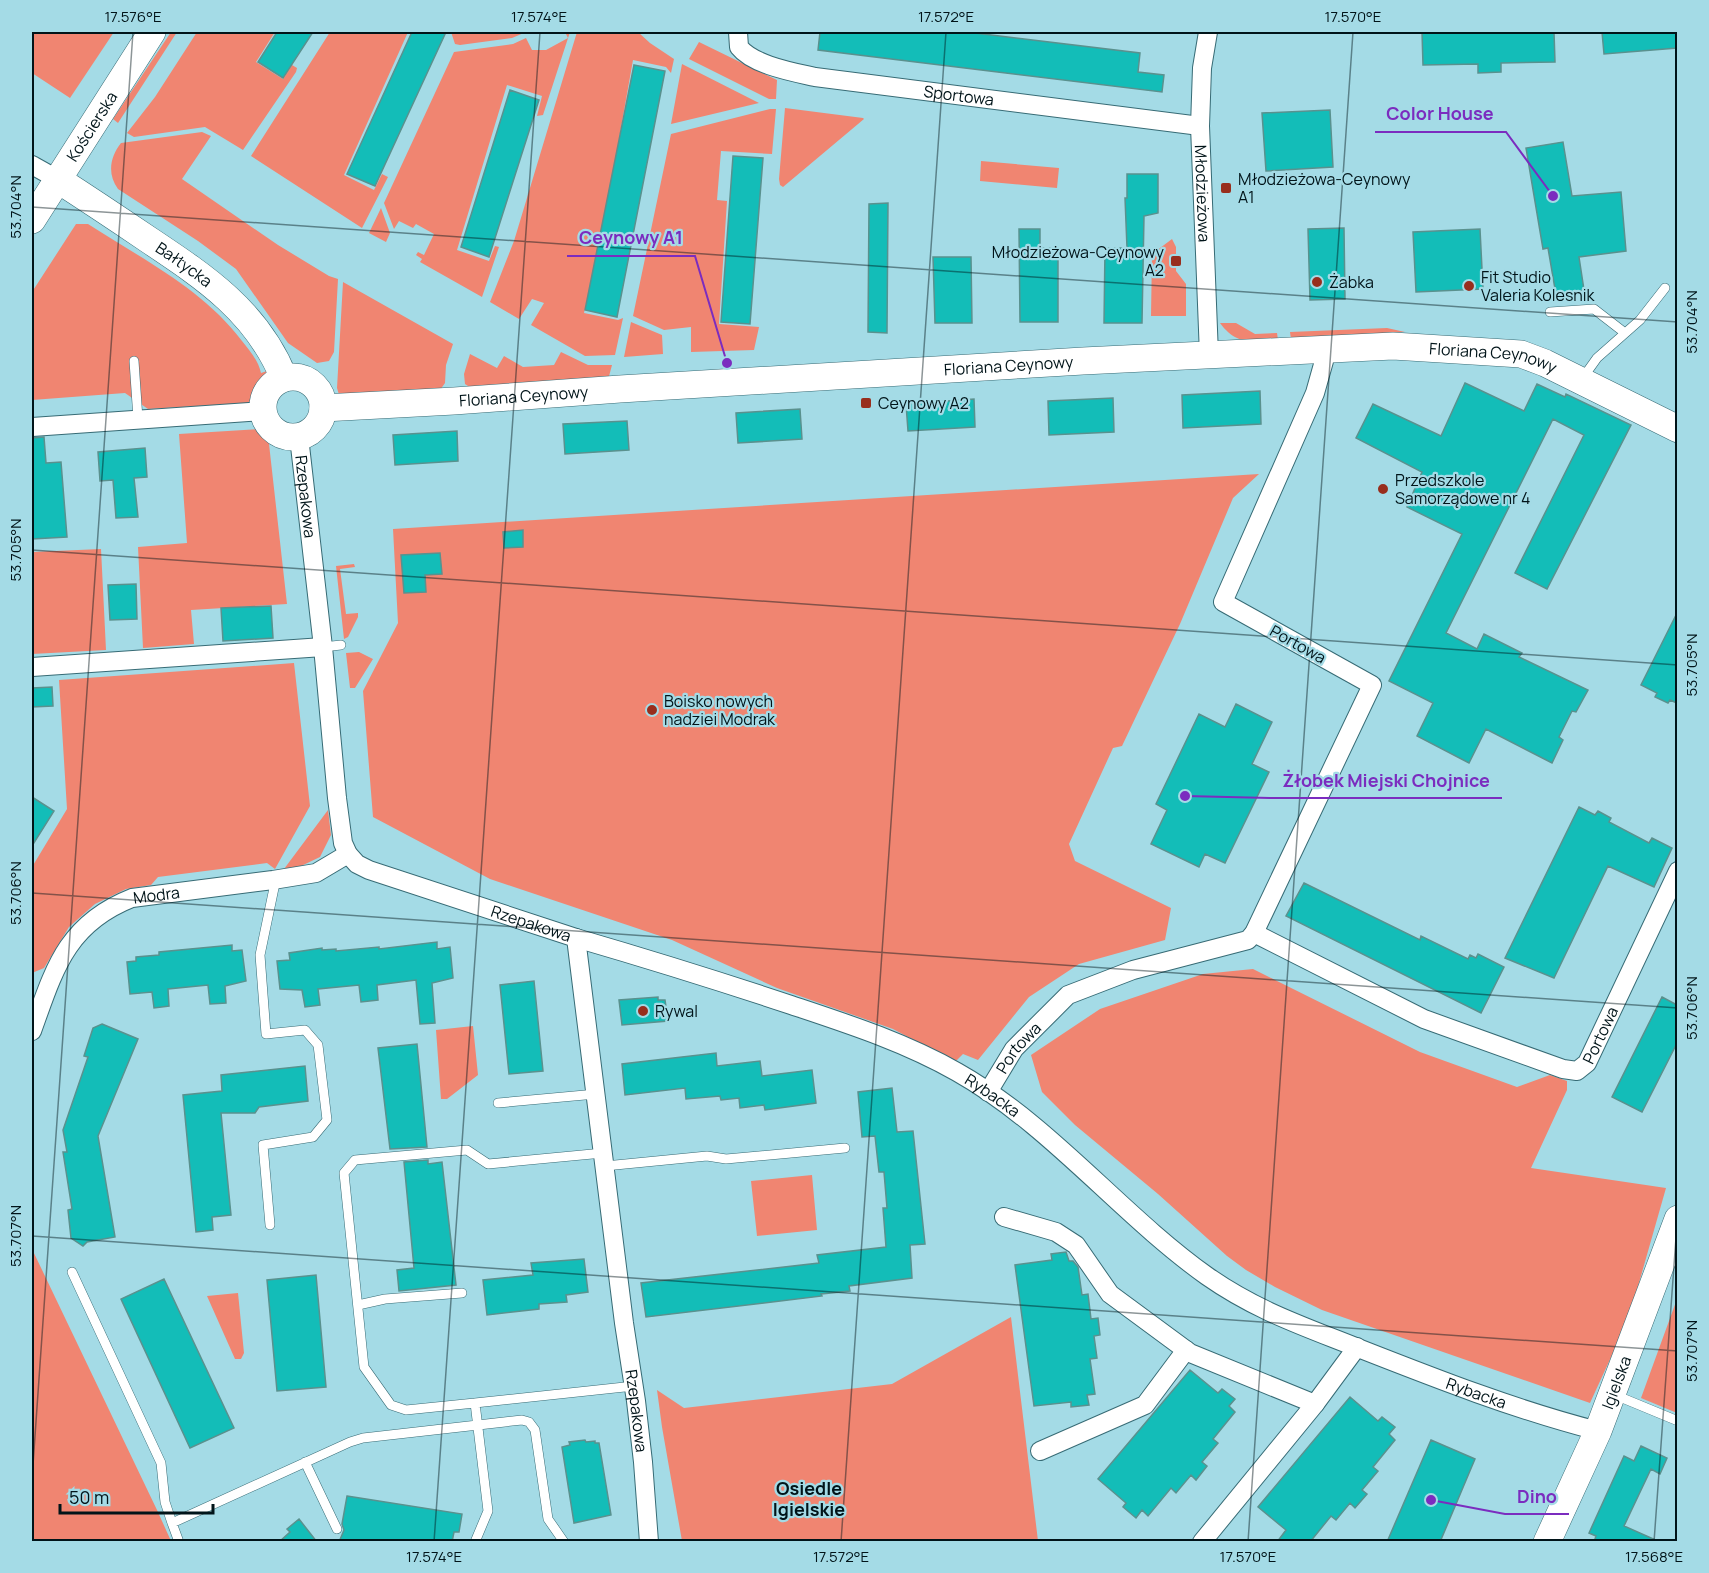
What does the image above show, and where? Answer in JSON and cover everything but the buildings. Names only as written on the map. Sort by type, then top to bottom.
[{"type":"street","name":"Kościerska","points":[[32,220],[152,32]]},
{"type":"street","name":"Sportowa","points":[[738,32],[739,47],[749,57],[815,77],[1200,126]]},
{"type":"street","name":"Młodzieżowa","points":[[1208,32],[1202,68],[1200,126],[1209,355]]},
{"type":"street","points":[[32,165],[57,179]]},
{"type":"street","name":"Bałtycka","points":[[57,179],[192,268],[224,293],[261,336],[284,378]]},
{"type":"street","name":"Floriana Ceynowy","points":[[323,408],[1061,362],[1393,346],[1521,354],[1545,363],[1677,429]]},
{"type":"street","name":"Portowa","points":[[988,1092],[1014,1049],[1068,995],[1133,970],[1248,940],[1254,933],[1372,685],[1223,602],[1315,393],[1324,361],[1323,349]]},
{"type":"street","points":[[293,377],[311,383],[322,398],[323,408],[316,426],[309,433],[299,437],[290,437],[272,429],[266,421],[263,401],[267,391],[274,383],[293,377]]},
{"type":"street","points":[[32,427],[263,411]]},
{"type":"street","name":"Rzepakowa","points":[[299,437],[332,646],[337,798],[343,843],[348,854],[357,864],[369,870],[576,938],[624,1323],[634,1386],[649,1542]]},
{"type":"street","points":[[32,667],[332,646]]},
{"type":"street","name":"Modra","points":[[32,1031],[55,969],[66,950],[79,932],[96,916],[114,905],[132,898],[316,873],[348,854]]},
{"type":"street","name":"Portowa","points":[[1254,933],[1424,1019],[1563,1069],[1577,1071],[1587,1063],[1677,871]]},
{"type":"street","name":"Rybacka","points":[[576,938],[712,979],[904,1044],[988,1092],[1036,1129],[1158,1239],[1209,1277],[1267,1312],[1441,1380],[1562,1422],[1598,1431]]},
{"type":"street","points":[[1004,1217],[1056,1232],[1076,1245],[1110,1294],[1186,1350],[1315,1404]]},
{"type":"street","name":"Igielska","points":[[1547,1542],[1613,1394],[1677,1219]]},
{"type":"street","points":[[1202,1542],[1315,1404],[1357,1347]]},
{"type":"street","points":[[1040,1451],[1145,1405],[1186,1350]]},
{"type":"lane","points":[[1581,381],[1597,358],[1646,313],[1665,288]]},
{"type":"lane","points":[[1550,312],[1594,309],[1625,333]]},
{"type":"lane","points":[[134,361],[138,419]]},
{"type":"lane","points":[[270,1225],[263,1145],[313,1137],[327,1120],[318,1045],[305,1030],[266,1034],[260,955],[274,888],[273,880]]},
{"type":"lane","points":[[498,1103],[596,1094]]},
{"type":"lane","points":[[634,1386],[406,1410],[391,1405],[364,1367],[344,1173],[355,1160],[467,1150],[488,1164],[707,1156],[726,1160],[845,1148]]},
{"type":"lane","points":[[72,1272],[161,1463],[165,1502],[179,1542]]},
{"type":"lane","points":[[358,1305],[385,1299],[462,1293]]},
{"type":"lane","points":[[1613,1394],[1677,1421]]},
{"type":"lane","points":[[475,1403],[488,1511],[475,1542]]},
{"type":"lane","points":[[172,1522],[363,1438],[522,1420],[534,1426],[548,1519],[564,1542]]},
{"type":"lane","points":[[305,1462],[337,1528]]},
{"type":"shaded area","points":[[32,32],[114,32],[70,98],[32,73]]},
{"type":"shaded area","points":[[171,32],[177,32],[118,123],[113,119]]},
{"type":"shaded area","points":[[197,32],[275,32],[256,62],[283,79],[292,65],[297,68],[243,150],[205,127],[134,137],[127,133],[155,97]]},
{"type":"shaded area","points":[[330,32],[408,32],[344,175],[374,190],[382,174],[388,177],[362,228],[251,156]]},
{"type":"shaded area","points":[[451,32],[526,32],[512,38],[460,45],[455,44]]},
{"type":"shaded area","points":[[565,32],[570,32],[543,115],[537,116],[542,96],[507,85],[457,250],[489,261],[495,246],[499,247],[482,297],[420,262],[422,259],[416,255],[418,252],[424,255],[434,234],[416,224],[413,228],[399,221],[394,229],[384,203],[454,52],[513,44],[526,38],[532,50],[546,50],[568,38]]},
{"type":"shaded area","points":[[577,32],[638,32],[674,59],[671,73],[666,67],[633,60],[607,207],[584,313],[618,320],[623,318],[615,355],[585,356],[531,325],[544,303],[532,299],[519,319],[490,302],[514,241]]},
{"type":"shaded area","points":[[699,42],[777,80],[776,99],[769,99],[689,59]]},
{"type":"shaded area","points":[[682,64],[759,103],[671,124]]},
{"type":"shaded area","points":[[785,108],[864,119],[783,187],[779,179]]},
{"type":"shaded area","points":[[776,109],[772,154],[721,151],[717,200],[727,201],[719,324],[759,327],[754,350],[691,352],[691,327],[664,330],[633,316],[671,134]]},
{"type":"shaded area","points":[[202,132],[211,136],[182,179],[278,245],[329,276],[338,279],[334,352],[329,361],[317,363],[288,343],[236,269],[198,241],[118,189],[112,177],[111,166],[114,154],[121,143]]},
{"type":"shaded area","points":[[981,161],[1059,168],[1057,188],[980,181]]},
{"type":"shaded area","points":[[381,208],[390,233],[386,242],[369,233]]},
{"type":"shaded area","points":[[76,224],[88,224],[171,276],[209,306],[248,348],[261,373],[267,371],[264,386],[259,393],[247,403],[148,409],[125,393],[32,400],[32,292]]},
{"type":"shaded area","points":[[1172,239],[1176,247],[1176,271],[1186,284],[1186,316],[1151,316],[1152,254]]},
{"type":"shaded area","points":[[343,282],[453,344],[446,365],[445,383],[440,390],[340,398],[337,388]]},
{"type":"shaded area","points":[[631,322],[662,335],[663,354],[624,357]]},
{"type":"shaded area","points":[[1220,323],[1236,323],[1255,334],[1277,333],[1278,340],[1239,339]]},
{"type":"shaded area","points":[[1387,328],[1405,332],[1291,339],[1290,332]]},
{"type":"shaded area","points":[[561,352],[588,365],[612,365],[608,380],[471,388],[465,384],[464,374],[470,354],[497,368],[504,356],[523,367],[554,365]]},
{"type":"shaded area","points":[[275,428],[279,442],[269,444],[287,604],[191,610],[194,644],[143,648],[138,547],[187,543],[179,434]]},
{"type":"shaded area","points":[[1259,474],[1233,498],[1180,624],[1122,746],[1113,748],[1069,844],[1075,861],[1171,908],[1165,940],[1079,964],[1029,997],[978,1060],[963,1054],[955,1062],[893,1029],[777,988],[672,940],[490,879],[373,817],[363,691],[398,623],[393,529]]},
{"type":"shaded area","points":[[101,549],[106,650],[32,654],[32,552]]},
{"type":"shaded area","points":[[354,564],[355,567],[340,569],[346,614],[358,613],[348,637],[344,639],[336,566]]},
{"type":"shaded area","points":[[359,652],[373,659],[355,688],[350,688],[346,653]]},
{"type":"shaded area","points":[[294,663],[310,806],[275,869],[267,863],[158,877],[151,885],[126,889],[95,904],[69,927],[44,968],[32,973],[32,867],[67,809],[59,680]]},
{"type":"shaded area","points":[[328,810],[331,835],[320,857],[299,867],[284,869]]},
{"type":"shaded area","points":[[1253,969],[1420,1052],[1517,1087],[1550,1075],[1567,1081],[1567,1090],[1531,1168],[1666,1188],[1629,1318],[1590,1403],[1322,1310],[1275,1287],[1227,1256],[1158,1194],[1075,1125],[1042,1092],[1031,1055],[1100,1009],[1203,974]]},
{"type":"shaded area","points":[[473,1026],[478,1075],[447,1099],[441,1099],[436,1030]]},
{"type":"shaded area","points":[[812,1175],[817,1230],[757,1236],[751,1181]]},
{"type":"shaded area","points":[[32,1249],[157,1510],[171,1541],[32,1541]]},
{"type":"shaded area","points":[[238,1293],[244,1353],[241,1359],[235,1359],[207,1296]]},
{"type":"shaded area","points":[[1677,1299],[1677,1413],[1641,1398]]},
{"type":"shaded area","points":[[1011,1317],[1038,1541],[682,1541],[657,1390],[684,1408],[892,1384]]},
{"type":"place","name":"Młodzieżowa-Ceynowy A1","points":[[1226,188]]},
{"type":"place","name":"Color House","points":[[1553,196]]},
{"type":"place","name":"Młodzieżowa-Ceynowy A2","points":[[1176,261]]},
{"type":"place","name":"Żabka","points":[[1317,282]]},
{"type":"place","name":"Fit Studio Valeria Kolesnik","points":[[1469,286]]},
{"type":"place","name":"Ceynowy A1","points":[[727,363]]},
{"type":"place","name":"Ceynowy A2","points":[[866,403]]},
{"type":"place","name":"Przedszkole Samorządowe nr 4","points":[[1383,489]]},
{"type":"place","name":"Boisko nowych nadziei Modrak","points":[[652,710]]},
{"type":"place","name":"Żłobek Miejski Chojnice","points":[[1185,796]]},
{"type":"place","name":"Rywal","points":[[643,1011]]},
{"type":"place","name":"Dino","points":[[1431,1500]]},
{"type":"district","name":"Osiedle Igielskie","points":[[809,1498]]}]
